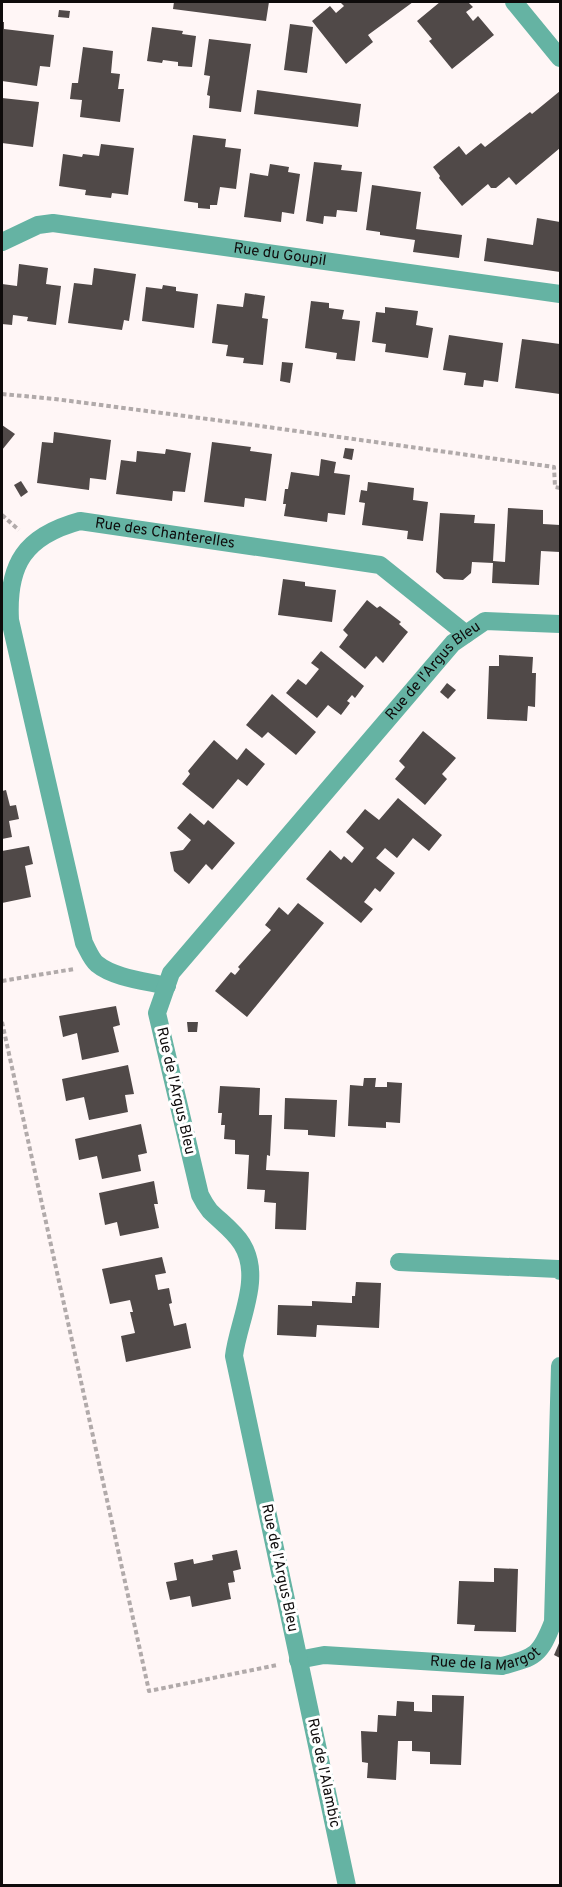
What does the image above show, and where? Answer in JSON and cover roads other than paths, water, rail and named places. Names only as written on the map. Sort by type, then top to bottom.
[{"type":"street","points":[[514,2],[561,57]]},
{"type":"street","name":"Rue du Goupil","points":[[2,242],[38,225],[53,223],[561,294]]},
{"type":"street","name":"Rue des Chanterelles","points":[[167,986],[126,977],[98,965],[84,943],[10,620],[10,584],[15,568],[35,542],[59,527],[80,521],[380,565],[466,634]]},
{"type":"street","name":"Rue de l'Argus Bleu","points":[[298,1660],[234,1356],[236,1338],[247,1303],[250,1283],[249,1261],[242,1244],[200,1196],[157,1013],[171,973],[453,643],[485,621],[561,624]]},
{"type":"street","points":[[399,1262],[561,1270]]},
{"type":"street","name":"Rue de la Margot","points":[[298,1660],[324,1655],[502,1666],[529,1659],[544,1644],[553,1622],[560,1371]]},
{"type":"street","name":"Rue de l'Alambic","points":[[298,1660],[347,1886]]}]
